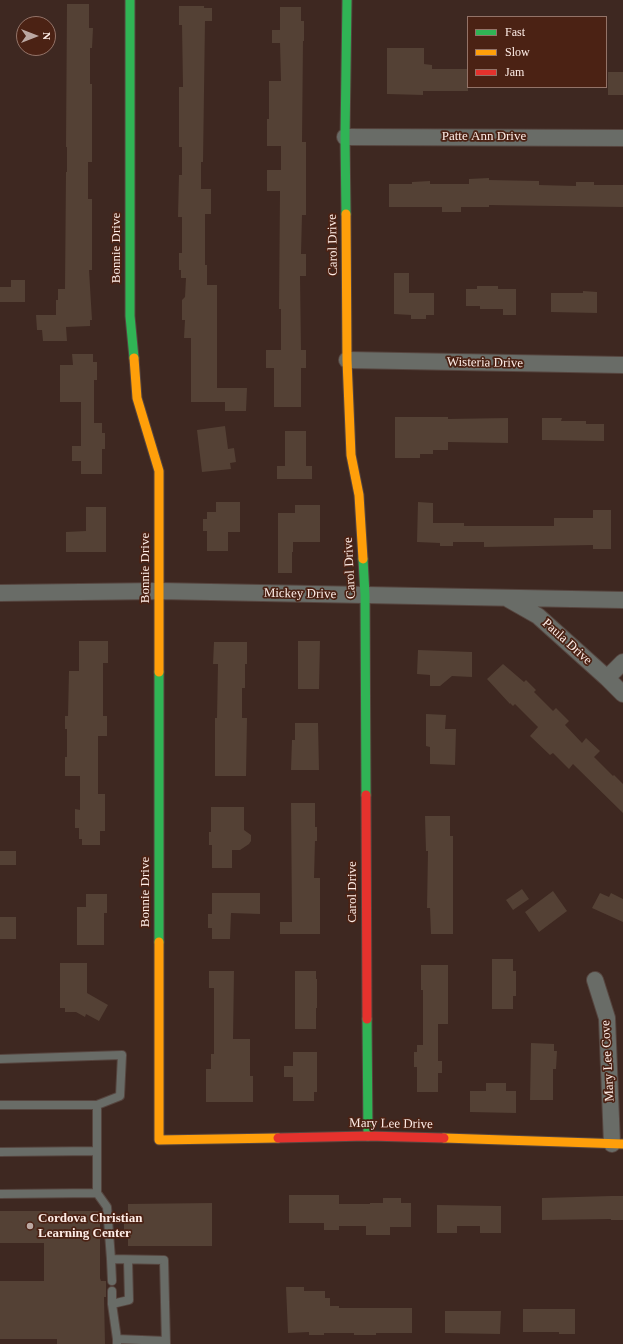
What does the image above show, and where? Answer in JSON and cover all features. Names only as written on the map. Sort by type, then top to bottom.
[{"type":"street","name":"Bonnie Drive","points":[[130,0],[130,316],[137,398],[159,471],[159,1140]]},
{"type":"street","name":"Carol Drive","points":[[347,0],[345,137],[347,360],[351,455],[359,495],[365,595],[368,1136]]},
{"type":"street","name":"Patte Ann Drive","points":[[345,137],[623,138]]},
{"type":"street","name":"Wisteria Drive","points":[[347,360],[623,365]]},
{"type":"street","name":"Mickey Drive","points":[[0,593],[159,591],[623,600]]},
{"type":"street","name":"Paula Drive","points":[[506,598],[538,616],[623,694]]},
{"type":"street","points":[[607,678],[623,662]]},
{"type":"street","name":"Mary Lee Cove","points":[[595,980],[607,1018],[618,1144]]},
{"type":"street","name":"Mary Lee Drive","points":[[159,1140],[368,1136],[618,1144]]},
{"type":"lane","points":[[0,1059],[122,1055],[120,1096],[97,1105],[0,1105]]},
{"type":"lane","points":[[97,1105],[96,1193],[107,1208],[112,1281]]},
{"type":"lane","points":[[0,1152],[97,1151]]},
{"type":"lane","points":[[0,1194],[96,1193]]},
{"type":"lane","points":[[111,1260],[164,1260],[166,1342],[117,1341],[112,1304],[112,1290]]},
{"type":"lane","points":[[112,1304],[129,1300],[128,1260]]},
{"type":"building","points":[[67,4],[89,4],[89,28],[93,28],[92,48],[90,48],[90,84],[92,84],[92,162],[88,162],[88,199],[92,199],[92,270],[89,270],[92,320],[90,320],[90,326],[66,327],[67,341],[43,341],[42,330],[37,330],[36,315],[56,315],[58,289],[65,289]]},
{"type":"building","points":[[179,6],[204,6],[204,8],[212,8],[212,21],[205,21],[203,162],[201,162],[201,189],[211,189],[211,214],[205,214],[205,265],[207,265],[207,285],[217,285],[217,388],[247,388],[246,411],[225,411],[225,402],[191,402],[191,338],[184,338],[185,320],[182,320],[182,300],[185,297],[186,278],[181,278],[181,270],[179,270],[179,253],[182,253],[182,217],[178,217],[179,175],[182,175],[182,147],[179,147],[179,87],[183,87],[182,25],[179,25]]},
{"type":"building","points":[[280,7],[301,7],[301,21],[304,21],[302,142],[306,142],[306,215],[302,215],[301,254],[306,254],[306,276],[300,276],[301,350],[306,350],[306,368],[301,368],[301,407],[274,407],[274,368],[266,368],[266,350],[281,350],[281,309],[279,309],[280,191],[267,191],[267,170],[281,170],[281,146],[267,146],[269,81],[281,81],[280,43],[272,43],[272,30],[280,30]]},
{"type":"building","points":[[387,48],[424,48],[424,64],[432,65],[432,69],[467,69],[468,91],[423,91],[423,95],[387,94]]},
{"type":"building","points":[[608,72],[623,72],[623,95],[608,95]]},
{"type":"building","points":[[489,178],[489,180],[539,181],[539,185],[576,186],[576,182],[594,182],[594,185],[623,185],[623,207],[489,205],[489,207],[461,207],[461,212],[442,212],[442,207],[389,207],[389,184],[412,184],[412,182],[430,181],[430,184],[469,184],[469,179]]},
{"type":"building","points":[[394,273],[409,273],[409,293],[434,293],[434,315],[426,315],[426,319],[411,319],[411,315],[394,314]]},
{"type":"building","points":[[11,280],[25,280],[25,302],[0,302],[0,287],[11,287]]},
{"type":"building","points":[[477,286],[498,286],[498,289],[516,289],[516,315],[503,315],[503,309],[480,309],[480,306],[466,306],[466,289],[477,289]]},
{"type":"building","points":[[583,291],[597,292],[597,313],[551,312],[551,293],[583,293]]},
{"type":"building","points":[[72,354],[93,354],[93,362],[97,362],[97,380],[94,380],[94,423],[102,423],[102,433],[105,433],[105,449],[102,449],[102,474],[81,474],[81,461],[72,461],[72,446],[81,446],[81,402],[60,402],[60,365],[73,365]]},
{"type":"building","points":[[395,417],[448,417],[448,419],[508,418],[508,443],[448,442],[448,450],[433,450],[433,454],[420,454],[420,458],[395,458]]},
{"type":"building","points":[[542,418],[562,418],[561,421],[586,421],[586,424],[604,424],[604,441],[542,440]]},
{"type":"building","points":[[225,426],[228,449],[234,448],[236,462],[230,463],[231,469],[202,472],[197,430]]},
{"type":"building","points":[[285,431],[306,431],[306,466],[312,466],[312,479],[277,479],[277,466],[285,466]]},
{"type":"building","points":[[216,502],[240,502],[240,532],[228,532],[228,551],[207,551],[207,531],[203,531],[203,519],[207,519],[207,512],[216,512]]},
{"type":"building","points":[[418,502],[433,503],[433,523],[464,523],[464,526],[554,526],[554,518],[593,518],[593,510],[611,510],[611,549],[593,549],[593,545],[484,547],[484,542],[453,542],[453,546],[440,546],[440,543],[417,542]]},
{"type":"building","points":[[295,505],[320,505],[320,542],[293,542],[292,573],[278,573],[278,513],[295,513]]},
{"type":"building","points":[[86,507],[106,507],[106,552],[66,552],[66,532],[86,531]]},
{"type":"building","points":[[79,641],[108,641],[108,663],[103,663],[103,716],[107,716],[107,736],[98,736],[98,794],[105,794],[105,831],[100,831],[100,845],[82,845],[82,839],[79,839],[79,828],[75,828],[75,809],[80,810],[80,776],[65,776],[67,729],[65,729],[65,716],[68,716],[69,671],[79,671]]},
{"type":"building","points":[[298,641],[320,641],[319,689],[298,689]]},
{"type":"building","points":[[214,642],[247,642],[245,688],[242,688],[242,718],[247,718],[246,776],[215,776],[215,718],[217,718],[218,664],[213,664]]},
{"type":"building","points":[[418,650],[472,652],[472,677],[452,676],[440,686],[430,686],[430,675],[417,674]]},
{"type":"building","points":[[503,664],[524,682],[526,680],[536,690],[534,692],[553,711],[556,708],[569,721],[565,725],[582,743],[586,738],[600,751],[594,757],[623,784],[623,813],[573,764],[569,769],[553,753],[550,755],[530,736],[538,727],[515,704],[513,706],[510,704],[487,679]]},
{"type":"building","points":[[426,714],[446,715],[445,729],[456,729],[455,765],[430,764],[430,747],[426,746]]},
{"type":"building","points":[[295,723],[318,723],[319,770],[291,770],[292,740],[295,740]]},
{"type":"building","points":[[291,803],[315,803],[315,827],[317,827],[317,841],[315,841],[314,878],[320,878],[320,934],[280,934],[280,922],[292,922]]},
{"type":"building","points":[[211,807],[244,807],[244,830],[251,835],[251,841],[240,850],[232,850],[232,868],[212,868],[212,845],[209,845],[209,832],[211,832]]},
{"type":"building","points":[[425,816],[450,816],[450,836],[453,836],[453,934],[431,934],[430,908],[427,908],[428,851],[426,851]]},
{"type":"building","points":[[0,851],[16,851],[16,865],[0,865]]},
{"type":"building","points":[[522,889],[529,899],[513,910],[506,900]]},
{"type":"building","points":[[553,891],[567,911],[539,932],[525,912]]},
{"type":"building","points":[[212,893],[260,893],[260,914],[231,913],[230,939],[212,939],[212,928],[208,928],[208,914],[212,914]]},
{"type":"building","points":[[600,893],[609,897],[611,893],[623,899],[623,922],[592,908]]},
{"type":"building","points":[[86,894],[107,894],[107,913],[104,913],[104,945],[77,945],[77,907],[86,907]]},
{"type":"building","points":[[0,917],[16,917],[16,939],[0,939]]},
{"type":"building","points":[[492,959],[513,959],[513,971],[516,971],[516,996],[513,996],[513,1009],[492,1009]]},
{"type":"building","points":[[60,963],[87,963],[87,993],[108,1005],[99,1021],[86,1014],[85,1017],[76,1012],[65,1012],[65,1008],[60,1008]]},
{"type":"building","points":[[421,965],[448,965],[448,1024],[438,1024],[438,1061],[442,1061],[442,1073],[438,1073],[438,1092],[417,1092],[417,1067],[414,1067],[414,1052],[417,1052],[417,1045],[423,1045],[423,990],[421,990]]},
{"type":"building","points":[[209,971],[234,971],[233,1039],[250,1039],[250,1076],[253,1076],[253,1102],[206,1102],[206,1069],[211,1069],[211,1054],[214,1054],[214,988],[209,988]]},
{"type":"building","points":[[295,971],[316,971],[316,1029],[295,1029]]},
{"type":"building","points":[[531,1043],[554,1044],[554,1051],[557,1051],[556,1069],[553,1069],[553,1100],[530,1100]]},
{"type":"building","points":[[293,1052],[317,1052],[317,1092],[314,1092],[314,1101],[293,1101],[293,1077],[284,1077],[284,1066],[293,1066]]},
{"type":"building","points":[[486,1083],[506,1083],[506,1091],[516,1091],[516,1113],[470,1112],[470,1091],[486,1091]]},
{"type":"building","points":[[289,1195],[339,1195],[339,1204],[383,1203],[383,1198],[401,1198],[401,1203],[411,1203],[411,1227],[390,1227],[390,1235],[366,1235],[366,1226],[339,1226],[339,1230],[324,1230],[324,1223],[289,1223]]},
{"type":"building","points":[[623,1196],[623,1220],[542,1220],[542,1198]]},
{"type":"building","points":[[212,1203],[212,1246],[128,1246],[128,1231],[124,1231],[124,1217],[128,1217],[128,1204]]},
{"type":"building","points":[[437,1205],[501,1206],[501,1233],[480,1233],[480,1226],[457,1226],[457,1233],[437,1233]]},
{"type":"building","points":[[0,1211],[100,1211],[100,1278],[101,1281],[106,1281],[106,1297],[104,1297],[105,1344],[57,1344],[57,1339],[0,1339],[0,1281],[44,1281],[44,1243],[0,1243]]},
{"type":"building","points":[[286,1287],[304,1287],[304,1291],[325,1291],[325,1298],[330,1298],[330,1306],[339,1306],[339,1308],[412,1308],[412,1333],[376,1333],[376,1335],[354,1335],[354,1333],[324,1333],[324,1335],[309,1335],[309,1332],[288,1333]]},
{"type":"building","points":[[523,1309],[575,1309],[575,1334],[559,1334],[559,1332],[523,1332]]},
{"type":"building","points":[[445,1311],[501,1311],[500,1334],[445,1333]]},
{"type":"traffic: fast","points":[[130,0],[130,316],[134,358]]},
{"type":"traffic: fast","points":[[346,214],[345,137],[347,0]]},
{"type":"traffic: fast","points":[[363,559],[365,595],[366,795]]},
{"type":"traffic: fast","points":[[159,672],[159,942]]},
{"type":"traffic: fast","points":[[367,1019],[368,1136]]},
{"type":"traffic: slow","points":[[346,214],[347,360],[351,455],[359,495],[363,559]]},
{"type":"traffic: slow","points":[[134,358],[137,398],[159,471],[159,672]]},
{"type":"traffic: slow","points":[[159,942],[159,1140],[278,1138]]},
{"type":"traffic: slow","points":[[444,1138],[623,1144]]},
{"type":"traffic: jam","points":[[366,795],[367,1019]]},
{"type":"traffic: jam","points":[[278,1138],[368,1136],[444,1138]]},
{"type":"place","name":"Cordova Christian Learning Center","points":[[30,1226]]}]
